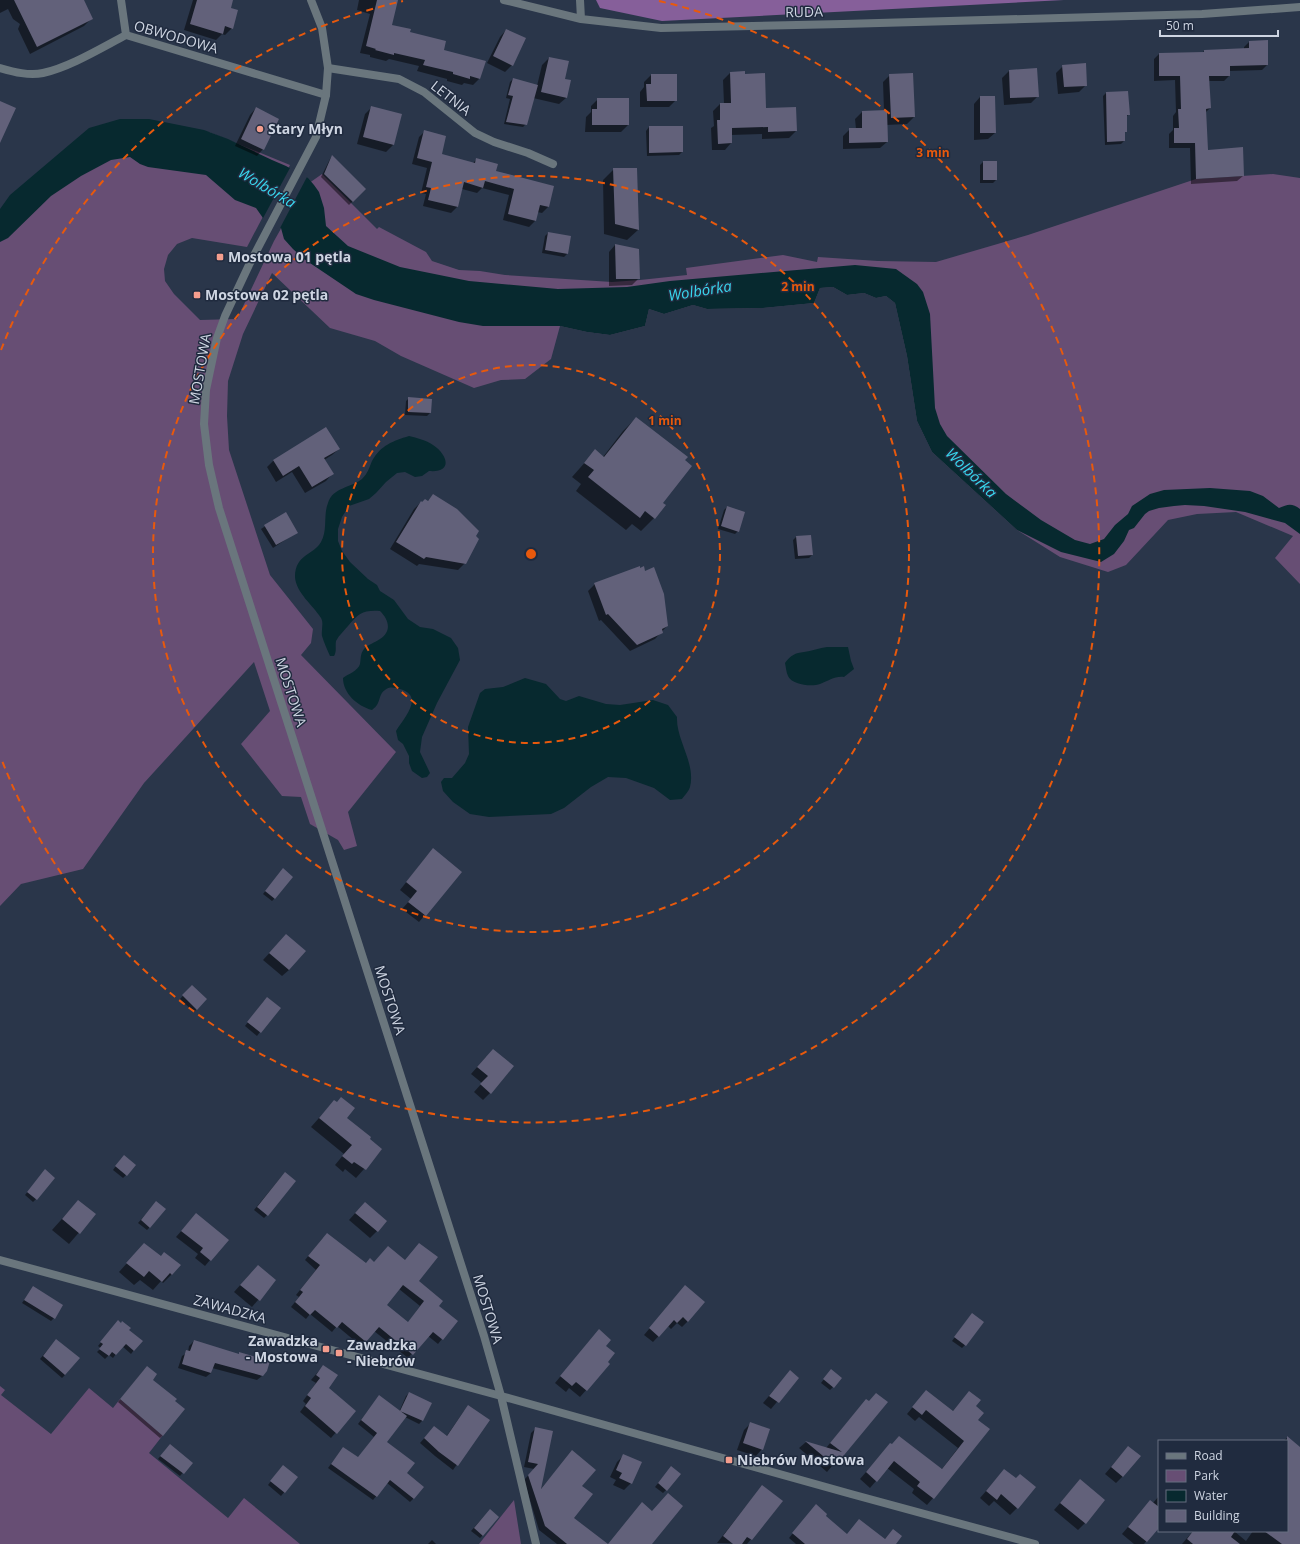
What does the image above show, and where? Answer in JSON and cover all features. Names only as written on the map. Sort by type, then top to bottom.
[{"type":"street","points":[[121,0],[126,36]]},
{"type":"street","name":"MOSTOWA","points":[[311,0],[322,28],[328,68],[326,95],[316,137],[249,265],[225,316],[217,338],[206,390],[204,424],[209,465],[219,508],[476,1313],[500,1396],[536,1544]]},
{"type":"street","name":"RUDA","points":[[504,0],[581,19],[661,28],[1202,14],[1300,7]]},
{"type":"street","points":[[580,0],[581,19]]},
{"type":"street","name":"OBWODOWA","points":[[0,68],[20,74],[42,74],[62,67],[126,36],[326,95]]},
{"type":"street","name":"LETNIA","points":[[328,68],[399,79],[424,92],[475,133],[494,142],[528,153],[553,164]]},
{"type":"street","name":"ZAWADZKA","points":[[0,1260],[1035,1544]]},
{"type":"green space","points":[[209,132],[290,165],[247,247],[192,238],[177,244],[168,255],[164,269],[165,281],[174,294],[200,320],[237,319],[274,241],[305,186],[322,174],[377,229],[379,227],[426,252],[432,261],[459,270],[480,271],[505,275],[612,282],[687,275],[686,268],[783,255],[817,262],[818,257],[878,261],[936,262],[1028,235],[1196,179],[1273,174],[1300,178],[1300,584],[1275,558],[1293,536],[1236,512],[1197,514],[1168,520],[1126,565],[1108,572],[1060,557],[1017,530],[932,452],[917,421],[907,356],[895,303],[886,296],[876,298],[864,293],[847,295],[833,287],[820,288],[814,303],[763,308],[707,309],[693,305],[664,314],[649,309],[645,326],[610,335],[560,326],[551,359],[525,379],[501,380],[474,388],[401,356],[375,341],[330,328],[272,273],[243,334],[228,381],[227,416],[229,450],[270,575],[313,629],[311,643],[301,655],[396,752],[348,812],[357,846],[344,850],[338,840],[310,824],[301,797],[282,796],[241,744],[270,711],[254,662],[144,783],[83,869],[21,884],[0,906],[0,211],[97,135]]},
{"type":"green space","points":[[0,1386],[5,1390],[1,1395],[51,1434],[89,1388],[113,1408],[120,1399],[163,1435],[149,1453],[228,1518],[244,1498],[300,1544],[0,1544]]},
{"type":"green space","points":[[514,1500],[521,1544],[479,1544]]},
{"type":"shaded area","points":[[596,0],[1064,0],[662,21],[600,8]]},
{"type":"water","name":"Wolbórka","points":[[120,119],[149,119],[204,130],[228,139],[308,178],[319,192],[324,208],[326,226],[348,246],[400,267],[469,281],[558,289],[627,287],[670,281],[855,265],[896,269],[917,284],[923,292],[930,314],[935,408],[940,424],[947,436],[1006,494],[1041,520],[1075,540],[1090,544],[1104,539],[1115,525],[1128,514],[1132,506],[1150,494],[1164,490],[1210,488],[1250,491],[1263,496],[1279,508],[1287,505],[1295,506],[1300,509],[1300,534],[1285,523],[1245,512],[1204,506],[1185,505],[1159,508],[1145,514],[1134,528],[1129,530],[1124,541],[1114,554],[1101,562],[1061,552],[1017,530],[932,452],[917,421],[907,356],[895,303],[886,296],[876,298],[864,293],[847,295],[833,287],[820,288],[814,303],[763,308],[707,309],[693,305],[664,314],[649,309],[645,326],[610,335],[560,326],[483,326],[459,322],[356,294],[304,259],[284,239],[281,228],[263,218],[256,208],[235,200],[206,175],[148,167],[140,164],[130,157],[111,160],[81,176],[51,196],[8,238],[0,242],[0,209],[10,195],[89,128]]},
{"type":"water","points":[[409,436],[421,439],[438,449],[445,458],[445,466],[437,471],[429,471],[422,476],[415,477],[405,472],[397,473],[369,499],[349,506],[342,517],[338,529],[338,541],[342,551],[350,562],[368,579],[377,585],[380,591],[394,600],[408,619],[420,627],[433,629],[451,638],[458,648],[460,660],[437,703],[422,737],[420,752],[430,773],[427,777],[422,778],[412,771],[409,763],[409,756],[403,744],[398,740],[396,731],[407,714],[412,702],[411,697],[407,692],[392,688],[385,690],[380,696],[378,704],[372,710],[356,702],[345,689],[343,678],[359,666],[364,649],[380,639],[386,633],[388,625],[383,614],[380,611],[369,611],[358,615],[336,641],[335,654],[334,656],[330,656],[322,636],[321,618],[298,588],[295,577],[296,569],[301,559],[321,542],[330,498],[338,491],[362,479],[367,473],[372,461],[383,447]]},
{"type":"water","points":[[827,647],[848,647],[854,669],[844,677],[834,678],[816,685],[802,684],[790,679],[787,674],[785,663],[791,656],[798,653]]},
{"type":"water","points":[[525,678],[546,684],[560,699],[566,701],[579,696],[606,704],[620,705],[653,700],[668,705],[677,717],[679,734],[688,760],[691,778],[688,792],[682,799],[670,800],[654,788],[626,778],[608,777],[591,787],[564,808],[551,814],[489,817],[470,814],[453,802],[443,791],[441,782],[444,778],[452,778],[465,763],[469,754],[468,727],[480,693],[485,689],[503,687]]},
{"type":"pier","points":[[291,166],[308,175],[279,230],[262,220]]},
{"type":"building","points":[[14,0],[84,0],[93,19],[37,47]]},
{"type":"building","points":[[197,0],[233,0],[231,8],[238,10],[233,29],[225,26],[223,34],[190,24]]},
{"type":"building","points":[[377,0],[398,0],[392,25],[411,29],[410,32],[446,41],[444,50],[486,61],[480,79],[470,76],[470,79],[453,74],[453,72],[423,65],[425,60],[394,53],[394,55],[366,46]]},
{"type":"building","points":[[506,29],[526,38],[513,66],[493,56]]},
{"type":"building","points":[[1268,40],[1268,65],[1230,66],[1230,76],[1209,76],[1211,108],[1206,109],[1208,150],[1243,147],[1244,176],[1196,179],[1195,143],[1174,143],[1174,128],[1179,128],[1178,109],[1181,109],[1180,76],[1159,76],[1159,53],[1204,52],[1204,50],[1249,48],[1249,41]]},
{"type":"building","points":[[549,57],[569,61],[565,79],[571,80],[567,98],[541,92]]},
{"type":"building","points":[[1086,63],[1087,86],[1064,87],[1062,65]]},
{"type":"building","points":[[1037,68],[1039,97],[1010,98],[1009,70]]},
{"type":"building","points":[[745,71],[745,74],[765,73],[766,108],[796,107],[797,131],[768,132],[768,127],[732,128],[732,143],[718,144],[717,120],[720,120],[720,103],[731,103],[730,72]]},
{"type":"building","points":[[913,73],[915,117],[891,118],[889,74]]},
{"type":"building","points":[[651,74],[677,74],[677,101],[647,101],[646,84],[651,84]]},
{"type":"building","points":[[513,78],[538,85],[527,125],[506,122],[513,96],[508,95]]},
{"type":"building","points":[[1128,91],[1130,115],[1127,115],[1127,132],[1125,132],[1125,141],[1107,142],[1106,92]]},
{"type":"building","points":[[980,96],[995,96],[996,133],[980,133]]},
{"type":"building","points":[[597,98],[629,98],[629,125],[592,125],[592,109],[597,109]]},
{"type":"building","points":[[0,101],[16,108],[0,143]]},
{"type":"building","points":[[371,106],[402,114],[394,145],[363,137]]},
{"type":"building","name":"Stary Młyn","points":[[256,107],[279,119],[264,150],[241,139]]},
{"type":"building","points":[[887,110],[888,142],[849,143],[849,128],[862,128],[862,111]]},
{"type":"building","points":[[649,126],[683,126],[683,152],[649,153]]},
{"type":"building","points":[[424,130],[446,136],[442,154],[475,163],[476,158],[498,164],[496,171],[554,186],[549,207],[540,205],[536,221],[508,214],[514,189],[485,181],[483,188],[464,182],[458,207],[428,200],[431,188],[426,187],[432,162],[417,158]]},
{"type":"building","points":[[332,155],[366,189],[353,202],[324,174]]},
{"type":"building","points":[[983,161],[997,161],[997,180],[983,180]]},
{"type":"building","points":[[613,168],[637,168],[639,230],[615,224]]},
{"type":"building","points":[[548,232],[571,236],[568,254],[545,250]]},
{"type":"building","points":[[615,244],[639,249],[640,279],[616,279]]},
{"type":"building","points":[[408,397],[432,399],[431,413],[408,412]]},
{"type":"building","points":[[636,417],[688,457],[685,460],[692,466],[663,503],[666,505],[655,519],[645,511],[640,518],[588,477],[594,470],[584,463],[595,449],[604,457]]},
{"type":"building","points":[[326,427],[340,449],[324,458],[334,474],[312,487],[299,466],[283,476],[273,460]]},
{"type":"building","points":[[433,494],[457,509],[479,531],[476,536],[479,539],[466,564],[426,557],[424,559],[396,542],[421,501],[422,502],[425,499],[428,501]]},
{"type":"building","points":[[727,506],[745,512],[739,532],[721,526]]},
{"type":"building","points":[[286,512],[298,533],[276,545],[264,525]]},
{"type":"building","points":[[811,535],[813,555],[798,556],[796,536]]},
{"type":"building","points":[[640,566],[640,568],[644,566],[645,571],[654,567],[664,594],[668,626],[662,629],[663,633],[637,645],[608,614],[606,615],[594,583]]},
{"type":"building","points":[[433,848],[462,872],[426,916],[408,902],[417,891],[406,882]]},
{"type":"building","points":[[283,868],[293,877],[275,899],[265,891]]},
{"type":"building","points":[[286,934],[306,951],[289,970],[269,953]]},
{"type":"building","points":[[192,985],[207,999],[197,1010],[182,995]]},
{"type":"building","points":[[267,997],[281,1008],[261,1033],[247,1022]]},
{"type":"building","points":[[493,1049],[514,1066],[491,1094],[480,1084],[488,1076],[477,1067]]},
{"type":"building","points":[[341,1097],[355,1108],[347,1118],[371,1137],[370,1139],[382,1149],[366,1170],[354,1162],[352,1164],[342,1156],[352,1145],[319,1118],[334,1100],[337,1102]]},
{"type":"building","points":[[124,1155],[136,1165],[127,1176],[115,1166]]},
{"type":"building","points":[[45,1169],[55,1178],[37,1200],[27,1192]]},
{"type":"building","points":[[285,1172],[296,1181],[268,1216],[257,1207]]},
{"type":"building","points":[[78,1200],[96,1214],[80,1234],[62,1219]]},
{"type":"building","points":[[156,1201],[166,1209],[150,1228],[141,1220]]},
{"type":"building","points":[[365,1202],[387,1221],[378,1232],[355,1213]]},
{"type":"building","points":[[196,1213],[229,1240],[211,1261],[200,1252],[203,1248],[181,1231]]},
{"type":"building","points":[[327,1233],[366,1263],[370,1258],[374,1262],[388,1246],[405,1260],[419,1243],[438,1257],[419,1281],[443,1301],[439,1306],[458,1321],[443,1340],[433,1332],[413,1355],[379,1327],[366,1342],[342,1322],[337,1328],[315,1310],[310,1315],[295,1302],[303,1292],[300,1290],[320,1265],[308,1256]],"holes":[[[403,1285],[424,1301],[408,1322],[387,1305]]]},
{"type":"building","points":[[144,1243],[161,1256],[164,1252],[181,1265],[172,1275],[170,1273],[162,1282],[149,1271],[144,1277],[126,1263]]},
{"type":"building","points":[[258,1265],[276,1280],[260,1301],[240,1285]]},
{"type":"building","points":[[685,1285],[705,1302],[688,1322],[683,1317],[677,1323],[674,1320],[659,1337],[649,1328]]},
{"type":"building","points":[[33,1286],[63,1305],[55,1319],[24,1300]]},
{"type":"building","points":[[972,1313],[984,1322],[966,1346],[954,1337]]},
{"type":"building","points":[[118,1320],[121,1323],[122,1321],[131,1328],[129,1330],[143,1341],[134,1351],[126,1344],[116,1355],[112,1352],[109,1356],[99,1349],[103,1344],[100,1342]]},
{"type":"building","points":[[599,1329],[611,1340],[606,1346],[615,1353],[608,1362],[610,1364],[587,1391],[576,1382],[572,1386],[560,1376]]},
{"type":"building","points":[[56,1339],[80,1358],[65,1375],[43,1356]]},
{"type":"building","points":[[194,1340],[239,1354],[239,1352],[270,1361],[267,1371],[263,1376],[215,1363],[211,1373],[182,1364],[186,1350],[190,1351]]},
{"type":"building","points":[[323,1365],[338,1375],[329,1388],[356,1411],[337,1434],[305,1406],[311,1398],[307,1395],[320,1378],[316,1375]]},
{"type":"building","points":[[147,1366],[157,1374],[153,1380],[177,1399],[175,1401],[185,1409],[163,1436],[120,1399]]},
{"type":"building","points":[[831,1369],[842,1378],[834,1388],[823,1379]]},
{"type":"building","points":[[790,1370],[799,1378],[779,1403],[769,1396]]},
{"type":"building","points":[[926,1390],[953,1411],[969,1391],[981,1400],[976,1406],[984,1413],[978,1420],[990,1429],[934,1499],[917,1486],[920,1482],[894,1461],[877,1482],[866,1472],[890,1443],[892,1444],[899,1436],[942,1469],[964,1441],[926,1410],[922,1415],[912,1407]]},
{"type":"building","points":[[409,1392],[432,1403],[423,1421],[400,1411]]},
{"type":"building","points":[[876,1393],[888,1402],[835,1466],[805,1441],[842,1452],[830,1443],[866,1399],[869,1401]]},
{"type":"building","points":[[379,1395],[407,1416],[387,1442],[415,1463],[407,1473],[424,1487],[414,1499],[390,1480],[377,1497],[331,1464],[343,1447],[358,1457],[377,1433],[361,1420]]},
{"type":"building","points":[[468,1405],[490,1420],[458,1466],[439,1452],[424,1438],[434,1426],[447,1436]]},
{"type":"building","points":[[750,1422],[770,1429],[763,1450],[743,1443]]},
{"type":"building","points":[[535,1427],[553,1431],[541,1489],[572,1450],[596,1470],[582,1486],[593,1494],[574,1518],[608,1544],[567,1544],[545,1526],[528,1475],[538,1464],[528,1462]]},
{"type":"building","points":[[1287,1436],[1300,1447],[1300,1544],[1282,1544],[1265,1532],[1288,1532]]},
{"type":"building","points":[[170,1444],[193,1463],[184,1474],[160,1456]]},
{"type":"building","points":[[1128,1446],[1141,1456],[1123,1477],[1111,1467]]},
{"type":"building","points":[[623,1454],[642,1462],[632,1484],[619,1478],[622,1473],[616,1470]]},
{"type":"building","points":[[283,1465],[298,1477],[285,1493],[270,1481]]},
{"type":"building","points":[[671,1466],[681,1474],[667,1491],[658,1483]]},
{"type":"building","points":[[1004,1469],[1016,1478],[1020,1474],[1036,1487],[1018,1509],[1001,1494],[997,1500],[986,1491]]},
{"type":"building","points":[[1080,1479],[1105,1500],[1086,1524],[1060,1503]]},
{"type":"building","points":[[762,1485],[783,1501],[752,1540],[747,1537],[742,1544],[733,1544],[723,1536]]},
{"type":"building","points":[[668,1493],[683,1506],[652,1544],[608,1544],[642,1502],[652,1511]]},
{"type":"building","points":[[1150,1500],[1158,1506],[1158,1529],[1147,1542],[1128,1527]]},
{"type":"building","points":[[816,1504],[827,1514],[826,1516],[847,1534],[859,1519],[885,1539],[893,1529],[902,1536],[896,1544],[805,1544],[792,1533]]},
{"type":"building","points":[[490,1509],[499,1517],[483,1536],[474,1528]]},
{"type":"building","points":[[1192,1532],[1234,1532],[1231,1537],[1240,1544],[1193,1544],[1187,1539]]},
{"type":"place","name":"Stary Młyn","points":[[260,129]]},
{"type":"place","name":"Mostowa 01 pętla","points":[[220,257]]},
{"type":"place","name":"Mostowa 02 pętla","points":[[197,295]]},
{"type":"place","name":"Zawadzka - Mostowa","points":[[326,1349]]},
{"type":"place","name":"Zawadzka - Niebrów","points":[[339,1353]]},
{"type":"place","name":"Niebrów Mostowa","points":[[729,1460]]}]
